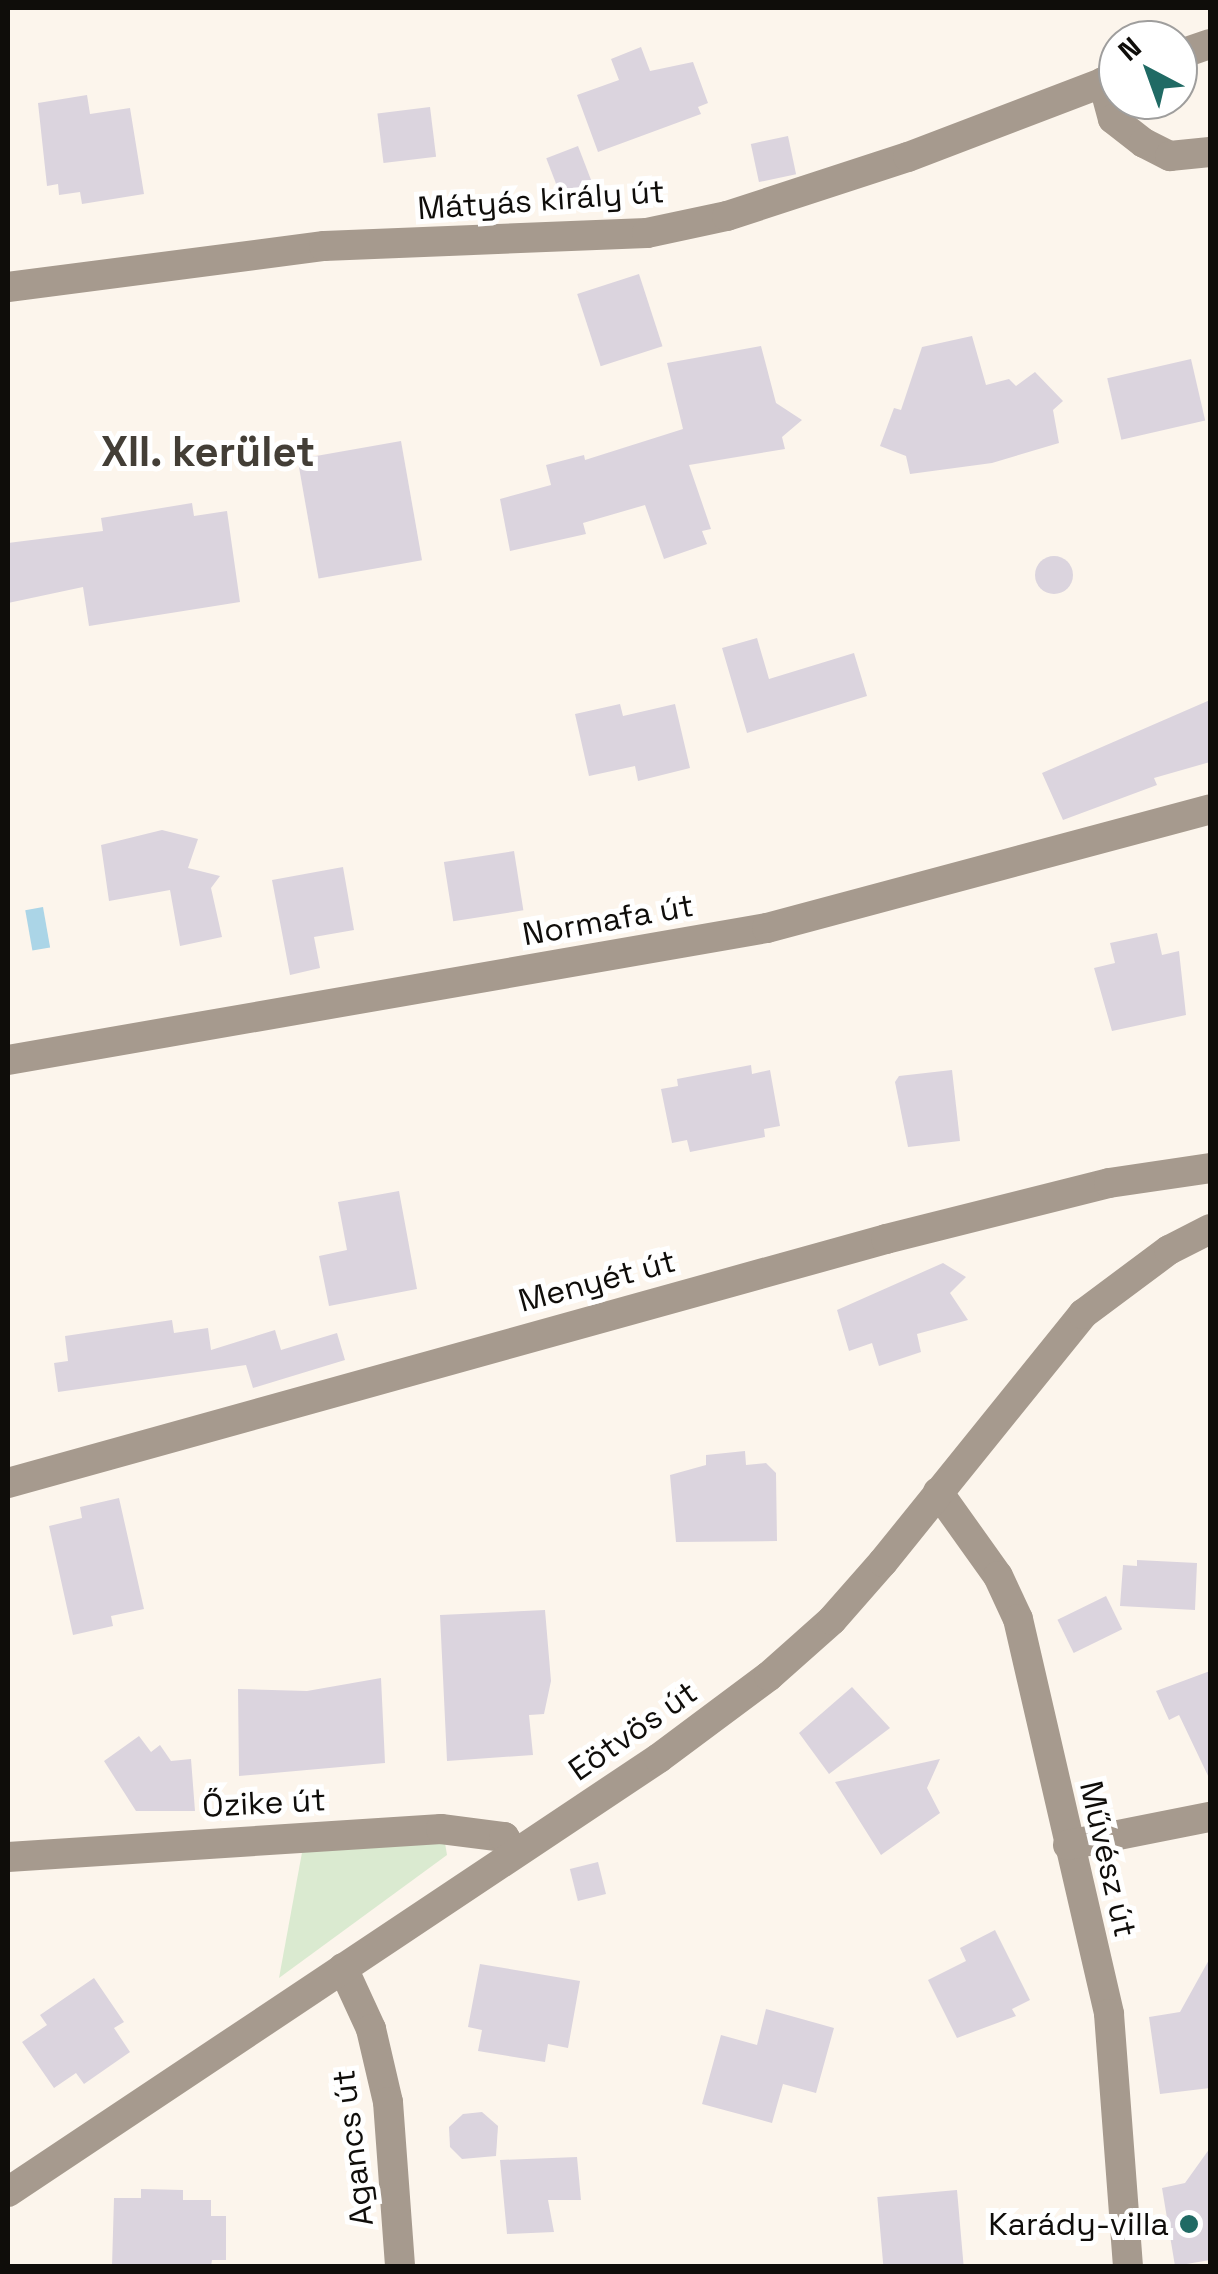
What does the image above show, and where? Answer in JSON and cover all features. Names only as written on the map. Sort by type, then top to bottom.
[{"type":"street","name":"Mátyás király út","points":[[8,288],[324,246],[646,233],[728,216],[908,157],[1098,84]]},
{"type":"street","points":[[1115,120],[1170,156],[1210,152]]},
{"type":"street","name":"Normafa út","points":[[8,1060],[767,928],[1210,810]]},
{"type":"street","name":"Menyét út","points":[[8,1483],[886,1239],[1110,1183],[1210,1168]]},
{"type":"street","name":"Eötvös út","points":[[8,2192],[516,1853],[769,1676],[832,1620],[1083,1314],[1169,1250],[1210,1230]]},
{"type":"street","name":"Művész út","points":[[938,1492],[998,1576],[1018,1619],[1109,2014],[1128,2266]]},
{"type":"street","points":[[1068,1845],[1210,1817]]},
{"type":"street","name":"Őzike út","points":[[8,1857],[441,1829],[504,1837],[516,1853]]},
{"type":"street","name":"Agancs út","points":[[343,1968],[371,2029],[388,2102],[400,2266]]},
{"type":"green space","points":[[445,1843],[447,1855],[279,1978],[303,1847]]},
{"type":"water","points":[[43,907],[50,947],[32,951],[25,910]]},
{"type":"building","points":[[641,47],[650,71],[693,62],[708,103],[698,107],[701,114],[598,152],[577,95],[619,80],[611,59]]},
{"type":"building","points":[[87,95],[90,114],[130,108],[144,194],[82,204],[80,192],[59,195],[58,184],[47,186],[38,103]]},
{"type":"building","points":[[430,107],[436,157],[383,163],[377,113]]},
{"type":"building","points":[[788,136],[796,174],[759,182],[751,144]]},
{"type":"building","points":[[578,146],[594,188],[562,200],[546,158]]},
{"type":"building","points":[[639,274],[662,346],[601,366],[577,294]]},
{"type":"building","points":[[972,336],[986,385],[1009,379],[1016,386],[1035,372],[1063,401],[1053,410],[1059,443],[992,463],[910,474],[906,456],[880,446],[894,408],[901,410],[922,347]]},
{"type":"building","points":[[761,346],[776,403],[802,420],[782,437],[785,449],[689,465],[711,529],[702,531],[707,544],[664,559],[645,505],[583,523],[586,534],[510,551],[500,499],[551,485],[546,465],[584,455],[585,460],[683,429],[667,363]]},
{"type":"building","points":[[1191,359],[1205,420],[1121,440],[1107,378]]},
{"type":"building","points":[[401,441],[422,560],[319,578],[298,459]]},
{"type":"building","points":[[192,503],[194,516],[227,511],[240,602],[89,626],[83,587],[8,603],[8,543],[103,531],[101,518]]},
{"type":"building","points":[[1054,556],[1067,562],[1073,575],[1067,588],[1054,594],[1041,588],[1035,575],[1041,562]]},
{"type":"building","points":[[757,638],[769,679],[854,653],[867,696],[747,733],[722,648]]},
{"type":"building","points":[[1210,700],[1210,762],[1154,778],[1157,785],[1063,820],[1042,773]]},
{"type":"building","points":[[620,704],[623,716],[675,704],[690,768],[638,781],[635,766],[589,776],[575,714]]},
{"type":"building","points":[[162,830],[198,839],[188,868],[220,876],[211,888],[222,937],[180,946],[170,890],[109,901],[101,845]]},
{"type":"building","points":[[514,851],[523,910],[453,921],[444,862]]},
{"type":"building","points":[[343,867],[354,930],[314,937],[320,968],[290,975],[272,880]]},
{"type":"building","points":[[1157,933],[1162,955],[1179,951],[1186,1015],[1112,1031],[1094,968],[1115,963],[1110,943]]},
{"type":"building","points":[[751,1065],[752,1074],[770,1070],[780,1126],[764,1129],[765,1137],[690,1152],[687,1140],[672,1143],[661,1089],[678,1086],[677,1079]]},
{"type":"building","points":[[952,1070],[960,1141],[908,1147],[895,1082],[899,1076]]},
{"type":"building","points":[[399,1191],[417,1289],[329,1306],[319,1256],[347,1250],[338,1202]]},
{"type":"building","points":[[943,1263],[966,1277],[950,1293],[968,1320],[917,1334],[921,1352],[879,1366],[872,1343],[849,1351],[837,1310]]},
{"type":"building","points":[[172,1320],[174,1333],[208,1328],[211,1350],[275,1330],[281,1350],[337,1333],[345,1360],[253,1388],[246,1365],[58,1392],[54,1363],[68,1361],[65,1336]]},
{"type":"building","points":[[745,1451],[746,1465],[766,1463],[776,1473],[777,1541],[676,1542],[670,1475],[706,1465],[706,1455]]},
{"type":"building","points":[[119,1498],[144,1609],[111,1616],[113,1626],[73,1635],[49,1526],[82,1518],[80,1507]]},
{"type":"building","points":[[1137,1560],[1197,1563],[1195,1610],[1120,1606],[1123,1565],[1137,1566]]},
{"type":"building","points":[[1106,1596],[1122,1629],[1074,1653],[1057,1620]]},
{"type":"building","points":[[545,1610],[551,1681],[544,1714],[529,1715],[533,1755],[447,1761],[440,1615]]},
{"type":"building","points":[[1210,1671],[1210,1780],[1179,1715],[1169,1720],[1156,1691]]},
{"type":"building","points":[[381,1678],[385,1763],[239,1776],[238,1689],[307,1691]]},
{"type":"building","points":[[852,1687],[890,1728],[829,1774],[799,1733]]},
{"type":"building","points":[[139,1736],[151,1752],[160,1745],[171,1761],[191,1759],[195,1811],[136,1811],[104,1761]]},
{"type":"building","points":[[940,1759],[927,1788],[940,1813],[881,1855],[835,1782]]},
{"type":"building","points":[[598,1862],[606,1894],[578,1901],[570,1869]]},
{"type":"building","points":[[995,1930],[1030,2000],[1012,2009],[1016,2016],[957,2038],[928,1980],[966,1961],[960,1948]]},
{"type":"building","points":[[1210,1958],[1210,2088],[1160,2094],[1149,2017],[1180,2012]]},
{"type":"building","points":[[480,1964],[580,1981],[568,2048],[548,2044],[545,2062],[478,2051],[482,2030],[468,2027]]},
{"type":"building","points":[[94,1978],[124,2022],[114,2028],[130,2052],[84,2084],[76,2073],[54,2088],[22,2042],[47,2025],[40,2015]]},
{"type":"building","points":[[766,2009],[834,2028],[816,2093],[783,2084],[772,2123],[702,2104],[721,2035],[757,2045]]},
{"type":"building","points":[[482,2112],[498,2126],[496,2156],[462,2159],[450,2147],[449,2127],[463,2114]]},
{"type":"building","name":"Karády-villa","points":[[1210,2148],[1210,2260],[1175,2266],[1162,2188],[1185,2183]]},
{"type":"building","points":[[577,2157],[581,2200],[548,2200],[554,2232],[507,2234],[500,2160]]},
{"type":"building","points":[[141,2189],[183,2190],[183,2200],[211,2200],[211,2216],[226,2216],[226,2260],[212,2260],[211,2266],[112,2266],[114,2198],[141,2198]]},
{"type":"building","points":[[957,2190],[964,2266],[883,2266],[877,2197]]},
{"type":"place","name":"Karády-villa","points":[[1189,2224]]},
{"type":"district","name":"XII. kerület","points":[[208,452]]}]
